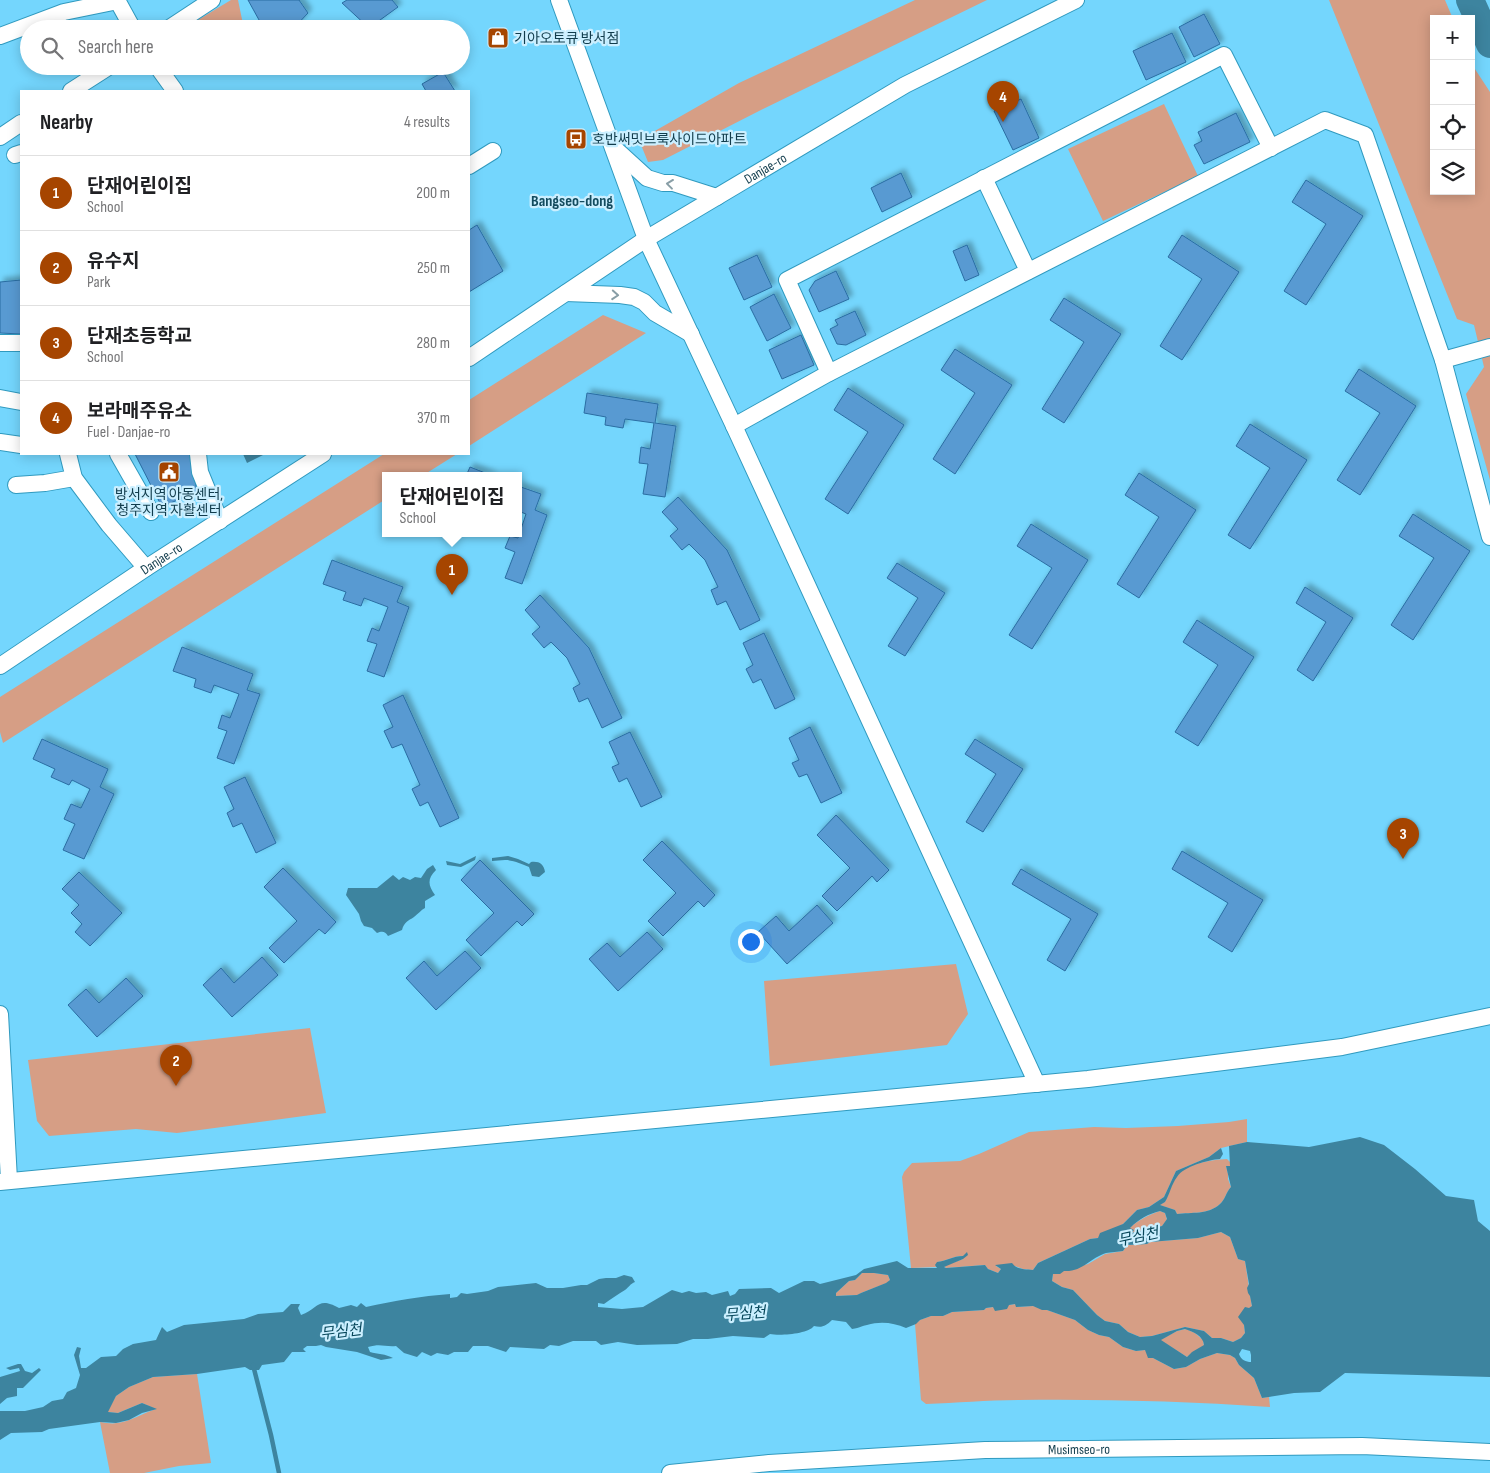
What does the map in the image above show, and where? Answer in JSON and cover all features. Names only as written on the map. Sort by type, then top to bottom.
[{"type":"street","points":[[182,20],[212,0]]},
{"type":"street","points":[[559,0],[646,239],[1037,1084]]},
{"type":"street","name":"Danjae-ro","points":[[470,357],[646,239],[905,85],[1076,0]]},
{"type":"street","points":[[43,20],[64,12],[117,1],[128,20]]},
{"type":"street","points":[[0,36],[20,28]]},
{"type":"street","points":[[829,373],[787,280],[1224,55],[1271,148]]},
{"type":"street","points":[[73,90],[96,75]]},
{"type":"street","points":[[163,75],[172,90]]},
{"type":"street","points":[[734,426],[829,373],[1325,120],[1365,135],[1443,360],[1490,537]]},
{"type":"street","points":[[0,137],[20,124]]},
{"type":"street","points":[[611,145],[647,178],[663,184],[673,183],[716,197]]},
{"type":"street","points":[[470,165],[493,151]]},
{"type":"street","points":[[984,178],[1028,271]]},
{"type":"street","points":[[566,293],[634,297],[644,302],[655,313],[691,334]]},
{"type":"street","points":[[0,343],[20,343]]},
{"type":"street","points":[[1443,360],[1490,347]]},
{"type":"street","points":[[0,398],[20,402]]},
{"type":"street","points":[[0,442],[20,445]]},
{"type":"street","points":[[68,455],[74,478],[109,525],[146,568]]},
{"type":"street","points":[[119,455],[151,512]]},
{"type":"street","points":[[198,455],[200,472],[220,521]]},
{"type":"street","name":"Danjae-ro","points":[[0,666],[146,568],[321,455]]},
{"type":"street","points":[[16,485],[74,478]]},
{"type":"street","points":[[0,1014],[4,1181],[1088,1079],[1342,1047],[1490,1016]]},
{"type":"street","name":"Musimseo-ro","points":[[670,1473],[769,1463],[985,1450],[1362,1446],[1490,1452]]},
{"type":"shaded area","points":[[231,0],[238,0],[242,20],[198,20]]},
{"type":"shaded area","points":[[915,0],[987,0],[663,160],[648,162],[639,140],[739,83]]},
{"type":"shaded area","points":[[1329,0],[1445,0],[1451,15],[1430,15],[1430,195],[1475,195],[1475,69],[1490,92],[1490,480],[1466,394],[1484,367],[1474,325],[1457,319]]},
{"type":"shaded area","points":[[1164,104],[1198,176],[1103,221],[1068,149]]},
{"type":"shaded area","points":[[603,315],[646,333],[470,445],[470,399]]},
{"type":"shaded area","points":[[382,455],[455,455],[428,472],[382,472],[382,502],[3,743],[0,732],[0,697]]},
{"type":"shaded area","points":[[956,964],[968,1014],[947,1045],[770,1066],[764,981]]},
{"type":"shaded area","points":[[310,1028],[326,1113],[177,1133],[136,1129],[49,1136],[37,1121],[28,1060]]},
{"type":"shaded area","points":[[1247,1119],[1247,1142],[1221,1148],[1209,1157],[1176,1171],[1164,1197],[1149,1207],[1137,1210],[1123,1224],[1098,1238],[1090,1239],[1038,1263],[1033,1270],[1015,1266],[996,1266],[1001,1269],[998,1273],[988,1269],[985,1265],[946,1268],[944,1266],[963,1259],[963,1256],[937,1262],[938,1267],[911,1268],[902,1177],[912,1163],[960,1161],[1029,1132],[1094,1127],[1178,1126]]},
{"type":"shaded area","points":[[1227,1159],[1230,1162],[1230,1166],[1226,1166],[1231,1187],[1222,1202],[1215,1208],[1200,1212],[1177,1214],[1175,1210],[1159,1205],[1165,1202],[1180,1172],[1192,1165],[1206,1161]]},
{"type":"shaded area","points":[[1160,1211],[1165,1213],[1167,1220],[1162,1226],[1131,1233],[1129,1228],[1140,1220]]},
{"type":"shaded area","points":[[1221,1232],[1230,1237],[1238,1259],[1245,1261],[1252,1307],[1249,1308],[1244,1325],[1245,1333],[1241,1338],[1233,1342],[1221,1338],[1212,1338],[1204,1331],[1185,1327],[1152,1336],[1140,1337],[1128,1332],[1119,1324],[1105,1321],[1073,1290],[1062,1287],[1052,1281],[1053,1274],[1088,1264],[1105,1254],[1123,1251],[1127,1245],[1198,1238]]},
{"type":"shaded area","points":[[862,1273],[888,1275],[890,1280],[858,1295],[836,1296],[836,1293],[849,1281],[855,1280]]},
{"type":"shaded area","points":[[1016,1304],[1016,1307],[1033,1306],[1075,1320],[1088,1330],[1109,1337],[1123,1347],[1136,1351],[1145,1350],[1153,1358],[1174,1369],[1186,1367],[1200,1359],[1217,1353],[1230,1355],[1254,1378],[1262,1398],[1269,1397],[1270,1407],[1176,1402],[1081,1400],[1006,1400],[926,1404],[921,1400],[915,1324],[931,1316],[943,1316],[952,1312],[984,1310],[986,1308]]},
{"type":"shaded area","points":[[1186,1329],[1195,1333],[1203,1340],[1204,1346],[1187,1357],[1160,1340],[1177,1331]]},
{"type":"shaded area","points":[[197,1374],[211,1463],[179,1466],[144,1473],[110,1473],[100,1422],[122,1422],[156,1409],[142,1403],[118,1413],[107,1412],[116,1396],[129,1387],[153,1377]]},
{"type":"water","points":[[243,455],[263,455],[247,463]]},
{"type":"water","points":[[476,856],[475,860],[461,867],[447,865],[446,861],[460,864]]},
{"type":"water","points":[[508,856],[529,864],[531,862],[539,863],[544,867],[545,872],[539,877],[532,876],[529,867],[520,863],[508,860],[492,861],[492,858]]},
{"type":"water","points":[[433,865],[436,870],[431,876],[430,882],[435,895],[425,901],[425,908],[406,922],[402,930],[388,936],[385,932],[377,933],[372,928],[364,926],[359,914],[346,895],[348,888],[377,888],[393,875],[399,880],[403,877],[410,880],[415,877],[421,878],[427,869]]},
{"type":"water","name":"무심천","points":[[1360,1137],[1384,1145],[1446,1196],[1474,1200],[1478,1221],[1490,1231],[1490,1377],[1345,1373],[1320,1392],[1294,1393],[1262,1398],[1254,1378],[1230,1355],[1217,1353],[1200,1359],[1186,1367],[1174,1369],[1153,1358],[1148,1358],[1145,1350],[1136,1351],[1123,1347],[1109,1337],[1088,1330],[1075,1320],[1033,1306],[1016,1307],[1015,1304],[1009,1305],[1007,1309],[995,1311],[993,1307],[984,1310],[952,1312],[943,1316],[931,1316],[906,1328],[882,1323],[852,1329],[846,1322],[832,1320],[824,1326],[814,1326],[806,1331],[794,1334],[770,1334],[764,1338],[733,1336],[693,1339],[677,1344],[637,1345],[618,1342],[601,1345],[596,1341],[573,1341],[559,1346],[550,1345],[544,1349],[510,1347],[506,1352],[488,1346],[473,1346],[468,1352],[454,1352],[448,1355],[437,1353],[431,1356],[422,1352],[417,1357],[404,1353],[396,1346],[376,1345],[368,1347],[370,1352],[393,1358],[381,1360],[357,1352],[321,1345],[307,1346],[303,1349],[306,1352],[292,1352],[284,1362],[262,1365],[259,1370],[250,1370],[245,1367],[197,1374],[153,1377],[129,1387],[116,1396],[108,1412],[118,1413],[142,1403],[157,1409],[142,1413],[129,1420],[116,1423],[100,1422],[49,1429],[42,1432],[11,1433],[0,1440],[0,1411],[25,1411],[43,1407],[52,1401],[63,1399],[67,1392],[76,1388],[80,1375],[74,1355],[77,1347],[81,1348],[79,1356],[81,1368],[86,1368],[101,1357],[116,1356],[123,1349],[133,1344],[156,1340],[162,1327],[167,1332],[184,1325],[244,1319],[258,1314],[283,1312],[291,1304],[300,1304],[298,1308],[301,1315],[322,1303],[339,1308],[351,1305],[357,1307],[361,1303],[366,1307],[439,1295],[450,1294],[450,1298],[457,1297],[461,1293],[467,1294],[488,1291],[498,1287],[536,1283],[547,1288],[563,1288],[587,1285],[599,1279],[616,1278],[624,1275],[632,1277],[635,1282],[604,1304],[598,1303],[598,1307],[622,1309],[643,1307],[672,1290],[682,1293],[689,1291],[696,1293],[706,1292],[712,1295],[728,1291],[730,1296],[739,1289],[771,1288],[779,1293],[804,1281],[814,1281],[820,1284],[856,1275],[864,1269],[897,1261],[908,1268],[937,1268],[935,1265],[937,1262],[963,1256],[967,1252],[968,1255],[963,1259],[944,1267],[985,1265],[988,1269],[998,1273],[1001,1269],[995,1265],[1012,1263],[1019,1268],[1033,1270],[1038,1263],[1090,1239],[1098,1238],[1100,1233],[1123,1224],[1137,1210],[1149,1207],[1164,1197],[1176,1171],[1209,1157],[1221,1148],[1223,1154],[1220,1159],[1197,1164],[1180,1173],[1173,1183],[1165,1202],[1160,1205],[1175,1210],[1177,1214],[1210,1210],[1220,1204],[1231,1187],[1226,1166],[1230,1166],[1229,1146],[1247,1142],[1309,1147]],"holes":[[[1156,1212],[1165,1213],[1167,1219],[1162,1226],[1132,1233],[1134,1230],[1130,1228],[1133,1225],[1144,1217]],[[1221,1232],[1230,1237],[1238,1259],[1245,1261],[1249,1284],[1247,1288],[1252,1306],[1249,1308],[1245,1307],[1238,1317],[1244,1325],[1245,1333],[1241,1338],[1233,1342],[1221,1338],[1212,1338],[1204,1331],[1185,1327],[1152,1336],[1140,1337],[1128,1332],[1119,1324],[1105,1321],[1073,1290],[1062,1287],[1052,1281],[1053,1274],[1071,1271],[1106,1253],[1123,1251],[1127,1245],[1198,1238]],[[862,1273],[888,1275],[890,1280],[857,1295],[836,1296],[836,1293],[849,1281],[855,1280]],[[1185,1329],[1200,1337],[1204,1345],[1187,1357],[1161,1340],[1177,1331]],[[1242,1349],[1250,1351],[1251,1362],[1247,1362],[1239,1354]]]},
{"type":"water","points":[[21,1364],[25,1371],[32,1373],[39,1368],[41,1370],[23,1388],[17,1388],[17,1396],[7,1398],[0,1404],[0,1377],[20,1371],[19,1368],[10,1370],[6,1368]]},
{"type":"building","points":[[248,0],[299,0],[308,13],[301,20],[259,20]]},
{"type":"building","points":[[347,0],[392,0],[398,7],[380,20],[360,20],[342,3]]},
{"type":"building","points":[[1204,14],[1220,44],[1194,57],[1179,27]]},
{"type":"building","points":[[1172,33],[1186,62],[1146,80],[1133,51]]},
{"type":"building","points":[[438,75],[445,75],[454,90],[425,90],[422,84]]},
{"type":"building","points":[[1021,99],[1039,138],[1013,150],[994,111]]},
{"type":"building","points":[[1236,113],[1250,142],[1204,164],[1194,145],[1202,141],[1198,132]]},
{"type":"building","points":[[901,173],[912,197],[882,212],[871,188]]},
{"type":"building","points":[[1306,180],[1363,216],[1306,305],[1284,291],[1326,224],[1292,202]]},
{"type":"building","points":[[477,225],[503,271],[470,291],[470,229]]},
{"type":"building","points":[[1182,235],[1239,272],[1182,360],[1160,346],[1202,279],[1168,257]]},
{"type":"building","points":[[967,245],[979,275],[965,281],[953,251]]},
{"type":"building","points":[[757,255],[772,287],[744,300],[729,268]]},
{"type":"building","points":[[836,271],[849,299],[819,312],[809,290],[815,281]]},
{"type":"building","points":[[20,280],[20,334],[0,333],[0,282]]},
{"type":"building","points":[[774,294],[791,328],[767,341],[750,307]]},
{"type":"building","points":[[1064,298],[1121,334],[1064,423],[1042,409],[1084,342],[1050,320]]},
{"type":"building","points":[[855,311],[866,335],[846,345],[837,344],[830,329],[838,325],[835,320]]},
{"type":"building","points":[[801,335],[814,365],[782,379],[769,350]]},
{"type":"building","points":[[955,349],[1012,385],[955,474],[933,459],[975,393],[941,370]]},
{"type":"building","points":[[1359,369],[1416,406],[1360,495],[1337,480],[1380,413],[1345,391]]},
{"type":"building","points":[[848,388],[904,425],[848,514],[825,499],[868,432],[834,410]]},
{"type":"building","points":[[587,393],[658,404],[655,423],[676,426],[665,497],[643,494],[648,464],[639,463],[641,447],[650,449],[654,423],[625,419],[623,428],[605,425],[606,417],[584,413]]},
{"type":"building","points":[[1250,424],[1307,460],[1250,549],[1228,535],[1270,468],[1236,446]]},
{"type":"building","name":"방서지역 아동센터, 청주지역 자활센터","points":[[136,455],[190,455],[197,491],[162,507]]},
{"type":"building","points":[[470,467],[483,472],[468,472]]},
{"type":"building","points":[[1139,473],[1196,510],[1139,598],[1117,584],[1159,517],[1125,495]]},
{"type":"building","points":[[522,487],[541,494],[535,510],[547,515],[522,584],[505,578],[515,552],[505,548],[510,537],[522,537],[522,526],[526,514],[522,512]]},
{"type":"building","points":[[678,497],[727,550],[760,620],[740,630],[726,601],[717,605],[711,590],[718,587],[705,560],[689,544],[682,550],[670,536],[678,529],[662,512]]},
{"type":"building","points":[[1413,514],[1470,551],[1413,640],[1391,625],[1434,558],[1399,536]]},
{"type":"building","points":[[1031,524],[1088,560],[1032,649],[1009,635],[1052,568],[1017,546]]},
{"type":"building","points":[[332,560],[403,587],[397,602],[409,607],[384,677],[367,671],[377,644],[367,641],[372,628],[379,631],[388,607],[364,598],[361,606],[343,600],[346,592],[323,584]]},
{"type":"building","points":[[897,563],[945,593],[905,656],[888,646],[918,598],[887,578]]},
{"type":"building","points":[[1305,587],[1353,618],[1313,681],[1297,670],[1326,622],[1296,603]]},
{"type":"building","points":[[540,595],[589,648],[622,718],[602,728],[588,698],[579,702],[573,688],[580,684],[567,658],[551,642],[544,648],[532,634],[540,627],[525,610]]},
{"type":"building","points":[[1197,620],[1254,657],[1198,746],[1175,732],[1218,665],[1183,642]]},
{"type":"building","points":[[764,633],[795,699],[775,709],[761,679],[753,683],[746,669],[753,665],[743,643]]},
{"type":"building","points":[[182,647],[253,674],[247,690],[260,694],[234,764],[217,758],[227,731],[218,728],[222,715],[230,718],[239,694],[214,685],[211,693],[194,687],[196,679],[173,671]]},
{"type":"building","points":[[403,695],[459,818],[440,827],[428,802],[420,806],[412,789],[420,785],[402,744],[392,748],[384,731],[393,727],[383,705]]},
{"type":"building","points":[[810,727],[842,793],[821,803],[807,774],[799,777],[792,763],[799,760],[789,738]]},
{"type":"building","points":[[630,732],[662,797],[641,807],[627,778],[619,782],[612,767],[619,764],[609,742]]},
{"type":"building","points":[[42,739],[108,769],[100,787],[114,794],[84,859],[63,850],[75,824],[64,819],[71,804],[81,808],[90,789],[72,780],[69,785],[51,777],[55,769],[33,759]]},
{"type":"building","points":[[975,739],[1023,769],[983,832],[966,822],[996,774],[965,754]]},
{"type":"building","points":[[245,777],[276,843],[256,853],[242,823],[233,827],[227,813],[234,809],[224,787]]},
{"type":"building","points":[[836,815],[889,870],[877,882],[872,876],[837,911],[822,896],[850,868],[817,835]]},
{"type":"building","points":[[662,841],[715,895],[704,907],[698,901],[663,936],[648,921],[676,893],[643,860]]},
{"type":"building","points":[[1182,851],[1263,900],[1232,952],[1208,937],[1228,903],[1172,869]]},
{"type":"building","points":[[480,860],[534,914],[522,926],[517,921],[481,956],[466,940],[494,913],[461,880]]},
{"type":"building","points":[[283,868],[336,922],[325,934],[319,929],[284,963],[269,948],[297,921],[264,887]]},
{"type":"building","points":[[1021,869],[1098,914],[1065,971],[1047,960],[1071,919],[1012,884]]},
{"type":"building","points":[[79,872],[122,913],[90,946],[75,932],[82,924],[71,913],[79,905],[62,889]]},
{"type":"building","points":[[817,905],[833,923],[787,964],[758,932],[776,916],[789,931]]},
{"type":"building","points":[[647,932],[663,949],[618,991],[589,959],[607,943],[620,957]]},
{"type":"building","points":[[465,951],[481,968],[436,1010],[406,978],[424,961],[437,976]]},
{"type":"building","points":[[262,957],[278,975],[232,1017],[203,985],[221,968],[234,983]]},
{"type":"building","points":[[126,978],[143,996],[97,1037],[68,1005],[86,989],[99,1003]]},
{"type":"waterway","points":[[1470,0],[1490,44]]},
{"type":"waterway","points":[[253,1365],[279,1473]]},
{"type":"place","name":"기아오토큐 방서점","points":[[498,38]]},
{"type":"place","name":"보라매주유소","points":[[1003,122]]},
{"type":"place","name":"호반써밋브룩사이드아파트","points":[[576,139]]},
{"type":"place","name":"방서지역 아동센터, 청주지역 자활센터","points":[[169,472]]},
{"type":"place","name":"단재어린이집","points":[[452,595]]},
{"type":"place","name":"단재초등학교","points":[[1403,859]]},
{"type":"place","name":"유수지","points":[[176,1086]]},
{"type":"district","name":"Bangseo-dong","points":[[572,201]]}]
